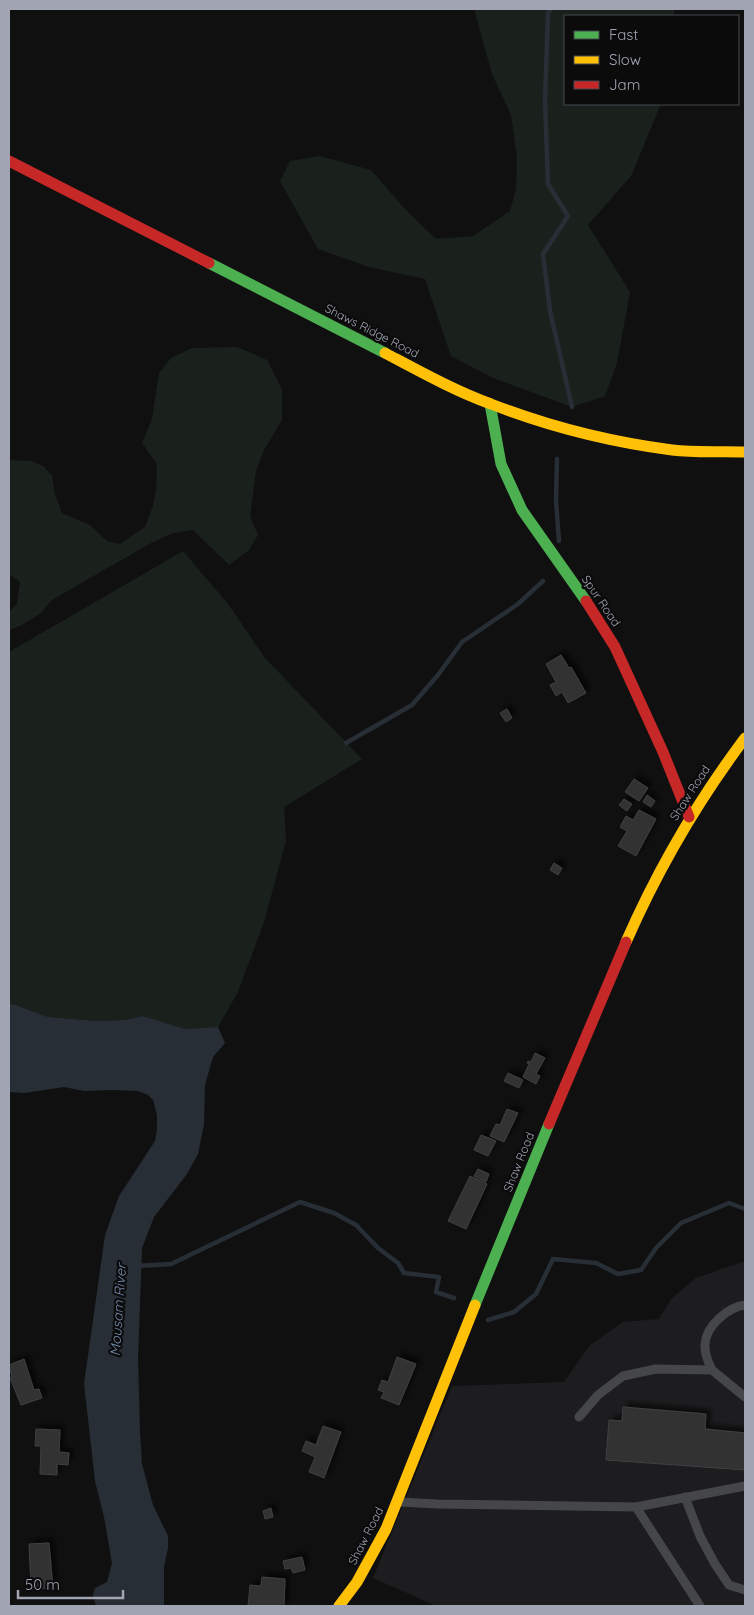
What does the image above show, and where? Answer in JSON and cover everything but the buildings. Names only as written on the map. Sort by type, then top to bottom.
[{"type":"street","name":"Shaws Ridge Road","points":[[9,161],[422,372],[490,404],[551,425],[625,442],[675,450],[745,452]]},
{"type":"street","name":"Spur Road","points":[[490,404],[501,464],[522,510],[589,605],[615,647],[656,735],[689,818]]},
{"type":"street","name":"Shaw Road","points":[[339,1606],[352,1591],[369,1564],[398,1502],[433,1409],[608,980],[632,927],[689,818],[730,756],[745,738]]},
{"type":"lane","points":[[745,1305],[723,1315],[707,1335],[705,1350],[712,1370],[745,1397]]},
{"type":"lane","points":[[579,1418],[598,1395],[623,1376],[656,1369],[712,1370]]},
{"type":"lane","points":[[398,1502],[636,1507],[745,1486]]},
{"type":"lane","points":[[685,1497],[700,1536],[715,1564],[729,1584],[745,1590]]},
{"type":"lane","points":[[636,1507],[700,1606]]},
{"type":"shaded area","points":[[474,9],[674,9],[674,15],[564,15],[564,105],[661,105],[631,176],[588,225],[630,292],[617,363],[605,396],[572,407],[493,378],[451,356],[425,279],[369,267],[318,249],[280,181],[290,161],[320,156],[371,170],[406,210],[436,239],[473,236],[510,211],[516,189],[517,158],[511,115],[492,74]]},
{"type":"shaded area","points":[[237,347],[267,360],[282,389],[282,420],[264,450],[256,471],[250,516],[258,535],[249,550],[229,565],[193,530],[173,533],[151,543],[52,600],[41,613],[22,625],[9,630],[9,612],[17,604],[20,582],[9,574],[9,460],[31,461],[43,466],[52,475],[55,494],[62,513],[90,525],[107,541],[120,544],[145,527],[153,506],[156,491],[157,464],[142,443],[152,419],[159,373],[171,358],[192,348]]},
{"type":"shaded area","points":[[183,551],[228,604],[265,658],[362,759],[284,807],[286,841],[264,922],[238,992],[218,1027],[185,1029],[143,1016],[124,1020],[95,1021],[48,1017],[17,1005],[9,1004],[9,652]]},
{"type":"shaded area","points":[[745,1262],[745,1606],[436,1606],[373,1578],[452,1386],[564,1382],[589,1346],[623,1322],[659,1319],[671,1299],[696,1278]]},
{"type":"water","name":"Mousam River","points":[[9,1004],[48,1017],[95,1021],[124,1020],[143,1016],[185,1029],[218,1027],[225,1043],[213,1057],[205,1085],[204,1124],[198,1154],[187,1174],[154,1217],[142,1248],[138,1358],[142,1464],[153,1505],[168,1536],[168,1548],[164,1567],[164,1606],[96,1606],[93,1595],[95,1588],[107,1582],[112,1563],[104,1517],[95,1481],[84,1384],[105,1235],[119,1196],[155,1141],[157,1115],[153,1100],[148,1095],[138,1091],[84,1091],[64,1087],[25,1093],[9,1092]]},
{"type":"waterway","points":[[551,9],[548,13],[545,100],[548,184],[568,216],[543,254],[550,311],[572,407]]},
{"type":"waterway","points":[[557,459],[556,501],[559,541]]},
{"type":"waterway","points":[[346,743],[412,705],[438,675],[462,642],[518,604],[543,581]]},
{"type":"waterway","name":"Mousam River","points":[[136,1266],[171,1264],[300,1202],[334,1213],[356,1225],[378,1248],[398,1263],[404,1273],[439,1277],[436,1292],[454,1298]]},
{"type":"waterway","points":[[488,1320],[514,1312],[536,1294],[553,1259],[596,1263],[618,1274],[641,1270],[656,1248],[681,1223],[729,1203],[745,1209]]},
{"type":"traffic: fast","points":[[209,263],[385,353]]},
{"type":"traffic: fast","points":[[490,404],[501,464],[522,510],[586,601]]},
{"type":"traffic: fast","points":[[475,1305],[549,1124]]},
{"type":"traffic: slow","points":[[385,353],[478,399],[558,427],[626,443],[672,450],[745,452]]},
{"type":"traffic: slow","points":[[626,942],[665,862],[695,811],[745,738]]},
{"type":"traffic: slow","points":[[339,1606],[357,1582],[386,1529],[475,1305]]},
{"type":"traffic: jam","points":[[9,161],[209,263]]},
{"type":"traffic: jam","points":[[586,601],[615,647],[663,752],[689,817]]},
{"type":"traffic: jam","points":[[549,1124],[626,942]]}]
